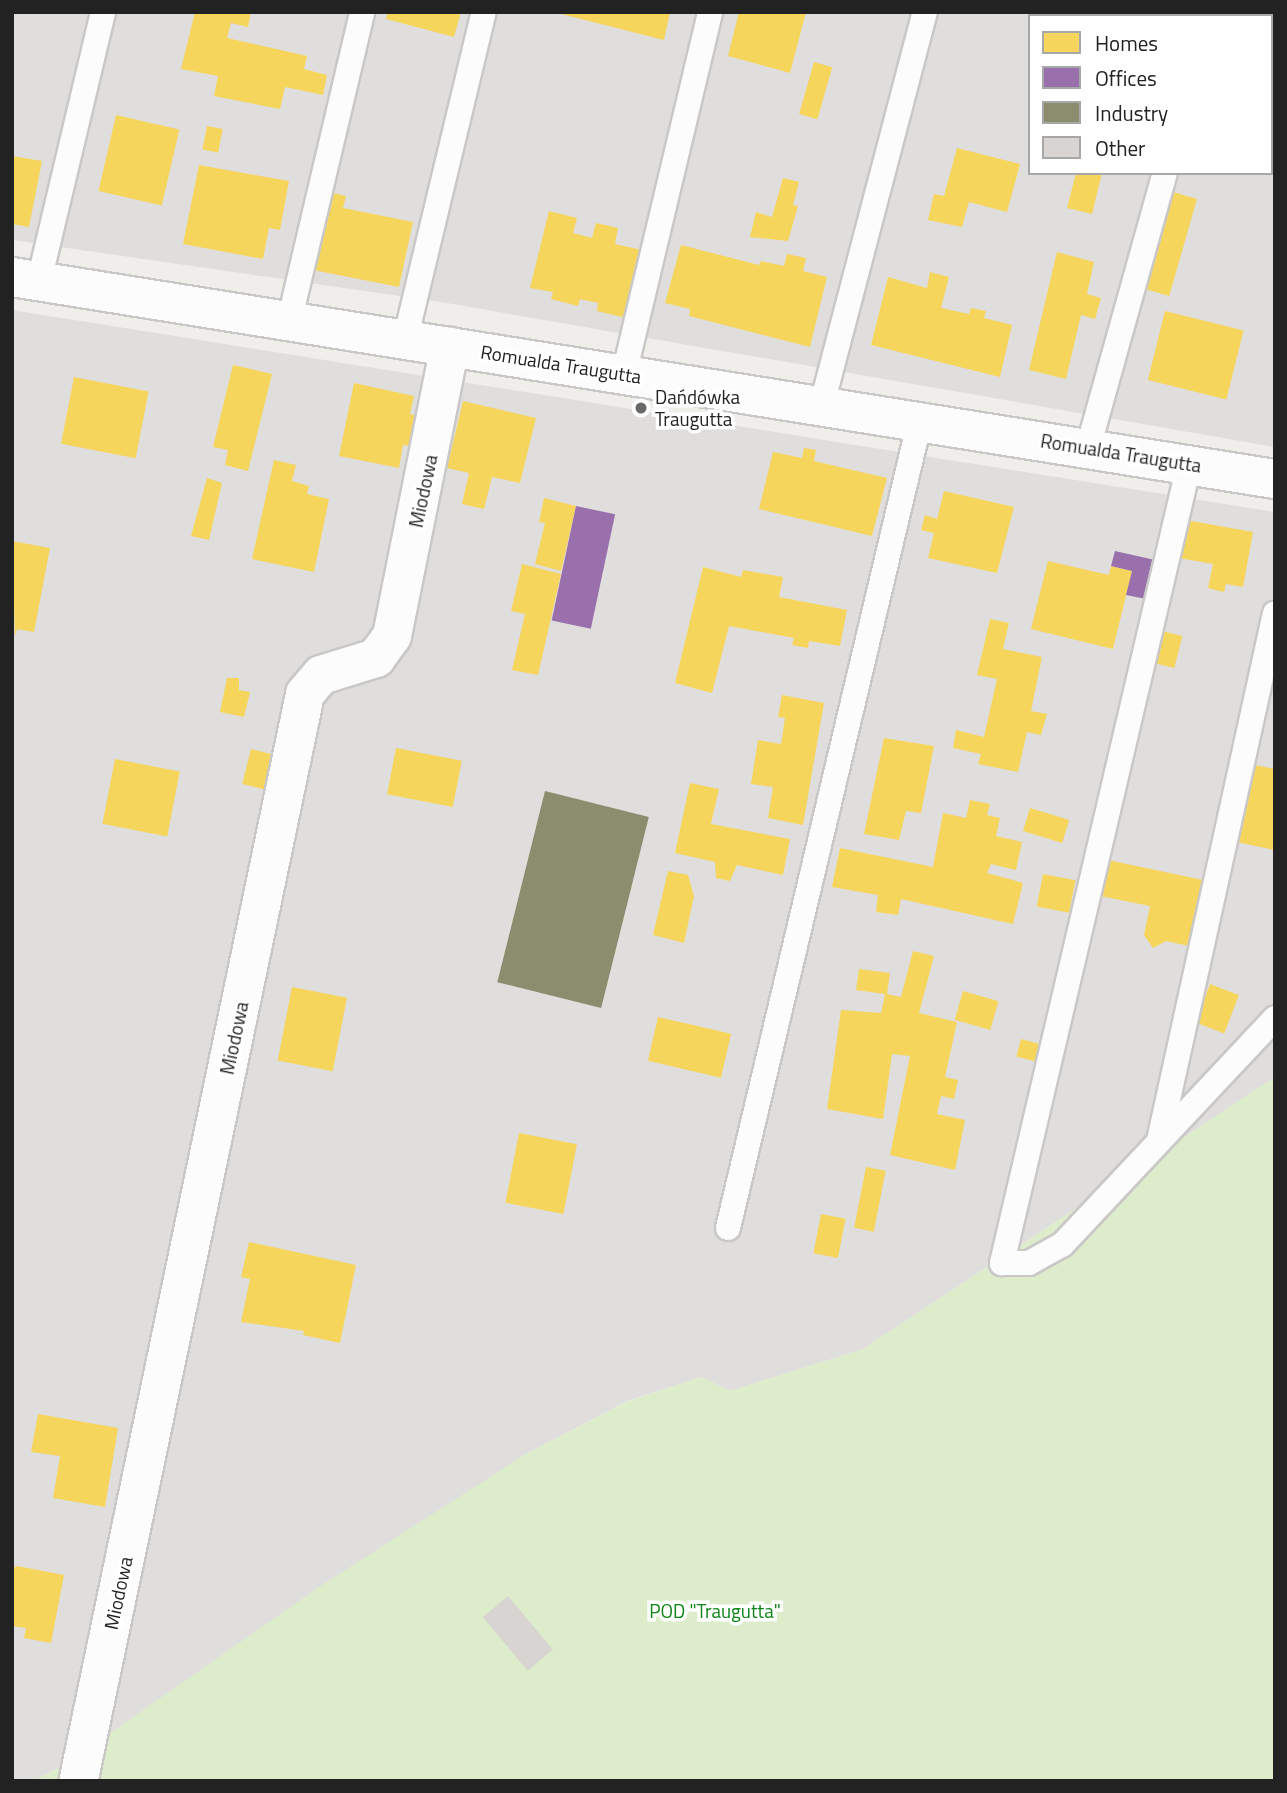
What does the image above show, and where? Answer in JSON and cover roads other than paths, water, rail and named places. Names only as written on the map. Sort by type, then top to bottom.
[{"type":"street","name":"Romualda Traugutta","points":[[26,279],[822,404],[1275,479]]},
{"type":"street","name":"Miodowa","points":[[77,1779],[305,694],[321,675],[376,658],[392,636],[450,347]]},
{"type":"lane","points":[[26,279],[103,12]]},
{"type":"lane","points":[[289,322],[362,12]]},
{"type":"lane","points":[[405,340],[484,12]]},
{"type":"lane","points":[[624,374],[710,12]]},
{"type":"lane","points":[[822,404],[925,12]]},
{"type":"lane","points":[[1088,448],[1164,175]]},
{"type":"lane","points":[[729,1228],[920,420]]},
{"type":"lane","points":[[1189,465],[1002,1263],[1029,1263],[1062,1245],[1160,1136],[1275,1018]]},
{"type":"lane","points":[[1160,1136],[1275,613]]},
{"type":"place","name":"Dańdówka Traugutta","points":[[641,408]]},
{"type":"park label","name":"POD \"Traugutta\"","points":[[715,1611]]}]
